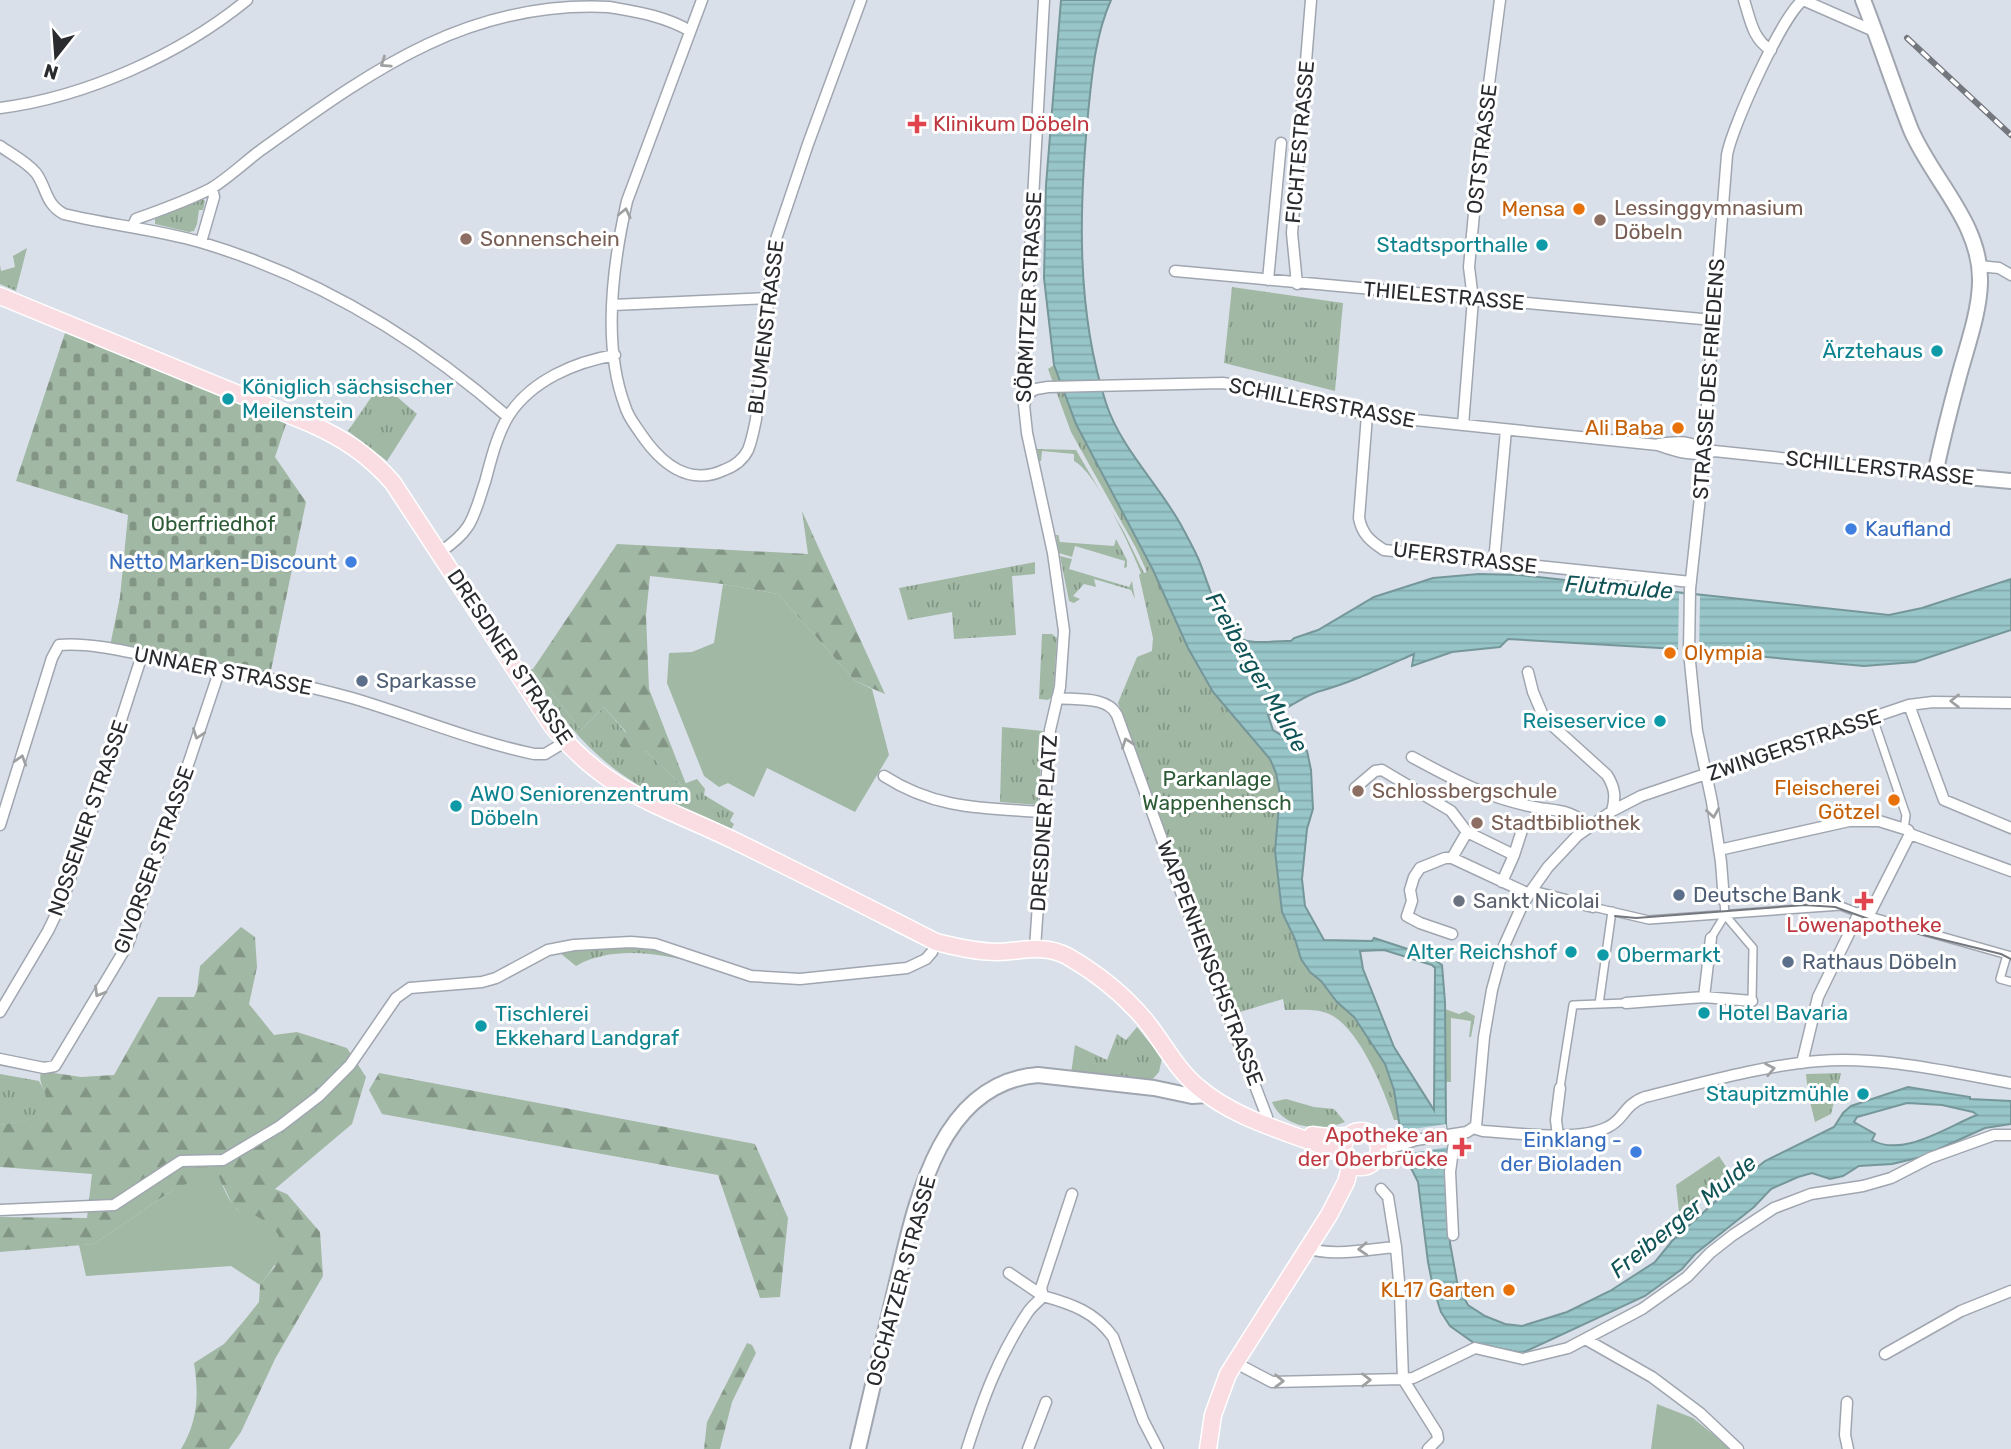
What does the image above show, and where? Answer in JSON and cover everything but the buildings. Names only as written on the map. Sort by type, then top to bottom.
[{"type":"main road","points":[[1863,0],[1912,130],[1939,182],[1961,215],[1976,251],[1979,266],[1978,297],[1970,337],[1935,474]]},
{"type":"main road","name":"DRESDNER STRASSE","points":[[0,296],[342,438],[372,460],[393,483],[553,726],[565,742],[593,769],[641,800],[737,842],[936,942],[958,948],[999,952],[1049,949],[1066,956],[1119,994],[1146,1021],[1182,1071],[1208,1095],[1231,1107]]},
{"type":"main road","name":"SCHILLERSTRASSE","points":[[1935,474],[2011,481]]},
{"type":"main road","points":[[1154,1088],[1167,1085],[1182,1071]]},
{"type":"main road","name":"OSCHATZER STRASSE","points":[[858,1449],[915,1212],[943,1140],[976,1100],[988,1091],[1026,1076],[1050,1075],[1154,1088],[1192,1096],[1208,1095]]},
{"type":"main road","points":[[1231,1107],[1251,1111],[1315,1136],[1347,1136],[1364,1130],[1378,1146],[1374,1162],[1353,1161],[1231,1107]]},
{"type":"main road","points":[[1208,1449],[1213,1415],[1234,1362],[1329,1215],[1345,1200],[1353,1161],[1343,1147],[1347,1136]]},
{"type":"street","points":[[0,108],[58,95],[147,63],[203,33],[247,0]]},
{"type":"street","name":"BLUMENSTRASSE","points":[[702,0],[627,201],[617,258],[613,305],[615,355],[624,405],[629,416],[655,454],[673,469],[699,475],[717,474],[740,461],[751,440],[756,419],[767,298],[778,227],[861,0]]},
{"type":"street","name":"FICHTESTRASSE","points":[[1297,284],[1292,233],[1311,0]]},
{"type":"street","name":"OSTSTRASSE","points":[[1463,425],[1473,299],[1469,267],[1479,160],[1500,0]]},
{"type":"street","points":[[1744,0],[1755,35],[1764,46],[1772,50]]},
{"type":"street","name":"STRASSE DES FRIEDENS","points":[[1724,901],[1719,850],[1697,731],[1689,652],[1690,594],[1704,458],[1708,453],[1704,442],[1730,141],[1742,109],[1788,16],[1803,0],[1875,32]]},
{"type":"street","points":[[133,226],[136,219],[212,188],[350,87],[425,37],[488,11],[527,2],[584,2],[643,13],[674,22],[690,31]]},
{"type":"street","name":"SÖRMITZER STRASSE","points":[[1041,2],[1041,61],[1023,380],[1029,393],[1024,405],[1027,433],[1053,553],[1063,618],[1063,657],[1057,698]]},
{"type":"street","name":"FICHTESTRASSE","points":[[1268,280],[1281,142]]},
{"type":"street","points":[[0,146],[37,175],[45,195],[58,211],[74,217],[133,226],[201,242],[292,277],[355,307],[449,368],[508,417]]},
{"type":"street","points":[[201,242],[214,197],[212,188]]},
{"type":"street","points":[[1979,266],[1988,265],[2011,275]]},
{"type":"street","name":"THIELESTRASSE","points":[[1175,271],[1713,320]]},
{"type":"street","points":[[613,305],[767,298]]},
{"type":"street","points":[[440,552],[456,542],[470,527],[508,417],[530,392],[556,374],[594,358],[615,355]]},
{"type":"street","name":"SCHILLERSTRASSE","points":[[1029,393],[1048,387],[1202,382],[1259,388],[1367,415],[1658,445],[1676,441],[1700,446],[1708,453],[1714,451],[1935,474]]},
{"type":"street","name":"UFERSTRASSE","points":[[1367,415],[1359,518],[1361,530],[1367,538],[1384,550],[1691,582]]},
{"type":"street","points":[[1494,562],[1506,430]]},
{"type":"street","name":"UNNAER STRASSE","points":[[0,825],[52,657],[59,645],[87,646],[220,669],[351,698],[446,731],[527,753],[545,754],[565,742]]},
{"type":"street","name":"NOSSENER STRASSE","points":[[0,1012],[63,900],[142,655]]},
{"type":"street","name":"GIVORSER STRASSE","points":[[0,1059],[53,1067],[128,944],[220,669]]},
{"type":"street","points":[[1528,673],[1544,718],[1607,775],[1614,787],[1612,811]]},
{"type":"street","name":"DRESDNER PLATZ","points":[[1035,948],[1050,730],[1057,698]]},
{"type":"street","name":"WAPPENHENSCHSTRASSE","points":[[1057,698],[1106,703],[1114,708],[1267,1117]]},
{"type":"street","name":"ZWINGERSTRASSE","points":[[1473,1128],[1477,1122],[1479,1070],[1492,990],[1507,938],[1530,892],[1564,849],[1588,827],[1641,796],[1909,705],[1933,702],[2011,703]]},
{"type":"street","points":[[1909,705],[1944,800],[2011,828]]},
{"type":"street","points":[[1859,913],[1871,911],[1907,831],[1906,815],[1873,718]]},
{"type":"street","points":[[1412,757],[1470,788],[1525,805],[1574,814],[1588,827]]},
{"type":"street","points":[[1355,789],[1375,771],[1387,771],[1451,811],[1467,832],[1514,855]]},
{"type":"street","points":[[884,776],[907,791],[937,802],[1044,812]]},
{"type":"street","points":[[1719,850],[1849,821],[1879,821],[2011,871]]},
{"type":"street","points":[[1502,882],[1523,828]]},
{"type":"street","points":[[1452,858],[1467,832]]},
{"type":"street","points":[[1452,934],[1407,916],[1412,901],[1410,890],[1420,868],[1446,858],[1452,858],[1530,892],[1649,920],[1841,905],[1859,913],[2009,955],[2000,979],[2011,982]]},
{"type":"street","points":[[1558,1136],[1556,1120],[1573,1005],[1704,997],[1752,1001],[1753,948],[1726,915],[1724,901]]},
{"type":"street","points":[[1599,1004],[1612,911]]},
{"type":"street","points":[[1802,1063],[1818,997],[1859,913]]},
{"type":"street","points":[[1704,997],[1711,938],[1726,915]]},
{"type":"street","points":[[0,1210],[114,1205],[181,1161],[223,1160],[280,1126],[319,1096],[350,1065],[396,998],[410,989],[482,982],[496,978],[548,950],[584,944],[655,944],[751,976],[800,979],[907,968],[926,959],[936,942]]},
{"type":"street","points":[[1378,1146],[1451,1135],[1473,1128],[1558,1136],[1600,1130],[1610,1127],[1632,1102],[1645,1097],[1819,1061],[1884,1063],[2011,1083]]},
{"type":"street","points":[[1451,1135],[1453,1235]]},
{"type":"street","points":[[1234,1362],[1272,1382],[1413,1378],[1475,1348],[1523,1359],[1548,1355],[1587,1340],[1643,1309],[1687,1277],[1710,1253],[1733,1235],[1774,1208],[1811,1195],[1891,1178],[1930,1158],[1994,1135],[2011,1135]]},
{"type":"street","points":[[1381,1189],[1388,1197],[1396,1247],[1404,1379],[1437,1433],[1438,1439],[1428,1449]]},
{"type":"street","points":[[1043,1296],[1041,1288],[1072,1194]]},
{"type":"street","points":[[1307,1248],[1330,1251],[1396,1247]]},
{"type":"street","points":[[1009,1273],[1043,1296],[1081,1308],[1106,1327],[1113,1337],[1143,1420],[1158,1449]]},
{"type":"street","points":[[1885,1354],[1961,1311],[2011,1292]]},
{"type":"street","points":[[967,1449],[987,1387],[1001,1357],[1030,1309],[1043,1296]]},
{"type":"street","points":[[1587,1340],[1652,1377],[1700,1413],[1738,1449]]},
{"type":"street","points":[[1028,1449],[1045,1402]]},
{"type":"street","points":[[1847,1402],[1845,1435],[1848,1449]]},
{"type":"green space","points":[[201,198],[205,201],[203,210],[199,210],[194,231],[155,224],[155,219]]},
{"type":"green space","points":[[27,248],[16,291],[0,284],[0,265],[1,271],[15,267],[13,256]]},
{"type":"green space","points":[[1232,287],[1343,303],[1335,391],[1224,363]]},
{"type":"green space","name":"Oberfriedhof","points":[[65,333],[287,421],[275,457],[306,502],[270,675],[110,646],[120,597],[128,515],[16,481]]},
{"type":"green space","name":"Parkanlage Wappenhensch","points":[[1054,365],[1076,424],[1153,570],[1188,648],[1213,692],[1270,758],[1280,794],[1279,820],[1295,939],[1301,959],[1337,1002],[1354,1017],[1385,1064],[1394,1090],[1398,1120],[1394,1120],[1377,1077],[1360,1045],[1340,1021],[1319,1011],[1285,1010],[1283,999],[1237,1013],[1213,962],[1118,703],[1137,657],[1152,651],[1153,638],[1139,575],[1141,573],[1106,501],[1124,532],[1144,573],[1147,572],[1071,432],[1048,369]]},
{"type":"green space","points":[[381,383],[417,414],[387,461],[348,431]]},
{"type":"green space","points":[[1037,449],[1076,450],[1102,494],[1083,468],[1074,461],[1074,454],[1042,451],[1039,461]]},
{"type":"green space","points":[[802,511],[885,694],[855,681],[778,594],[723,584],[650,576],[646,615],[649,689],[686,784],[681,785],[646,751],[635,760],[617,743],[626,732],[604,707],[581,730],[533,669],[617,544],[808,554]]},
{"type":"green space","points":[[1056,535],[1060,542],[1114,546],[1116,539],[1127,560],[1127,567],[1124,568],[1125,561],[1075,546],[1072,557],[1059,553]]},
{"type":"green space","points":[[1060,556],[1072,559],[1069,569],[1129,587],[1132,581],[1135,599],[1131,590],[1094,579],[1096,587],[1084,584],[1073,596],[1080,599],[1074,603],[1069,601]]},
{"type":"green space","points":[[1035,562],[1035,574],[1012,576],[1016,635],[954,639],[952,612],[908,620],[899,588]]},
{"type":"green space","points":[[723,584],[778,594],[855,681],[872,689],[889,755],[855,812],[767,768],[754,797],[728,783],[719,787],[704,776],[667,683],[669,653],[692,652],[714,643]]},
{"type":"green space","points":[[1042,634],[1052,634],[1057,638],[1053,696],[1048,700],[1039,699]]},
{"type":"green space","points":[[533,669],[581,730],[604,707],[626,733],[634,759],[646,751],[681,785],[697,779],[705,789],[704,795],[734,813],[730,821],[734,824],[731,830],[662,799],[615,769],[571,727],[528,670]]},
{"type":"green space","points":[[1002,727],[1043,731],[1038,805],[1000,802]]},
{"type":"green space","points":[[1208,770],[1223,814],[1197,823],[1182,779]]},
{"type":"green space","points":[[241,927],[255,937],[257,967],[249,1004],[274,1035],[297,1032],[347,1048],[366,1077],[352,1124],[275,1189],[287,1194],[320,1232],[323,1276],[275,1359],[241,1432],[229,1449],[181,1449],[187,1439],[196,1408],[194,1363],[224,1344],[243,1322],[259,1302],[260,1285],[275,1266],[241,1212],[233,1206],[223,1185],[173,1190],[94,1244],[0,1252],[0,1217],[87,1218],[92,1174],[0,1167],[0,1125],[29,1119],[41,1112],[46,1098],[40,1080],[41,1071],[81,1077],[114,1075],[158,997],[194,997],[200,966]]},
{"type":"green space","points":[[605,945],[655,947],[716,967],[663,956],[627,953],[593,959],[576,966],[560,953],[575,948]]},
{"type":"green space","points":[[1445,1009],[1459,1014],[1466,1011],[1475,1016],[1471,1037],[1471,1021],[1451,1018],[1451,1082],[1445,1082]]},
{"type":"green space","points":[[1137,1027],[1162,1058],[1159,1072],[1150,1082],[1071,1074],[1075,1045],[1107,1060],[1117,1034],[1126,1040]]},
{"type":"green space","points":[[379,1073],[755,1144],[788,1218],[780,1297],[760,1298],[718,1175],[382,1114],[369,1090]]},
{"type":"green space","points":[[1841,1073],[1831,1114],[1815,1122],[1806,1074]]},
{"type":"green space","points":[[0,1074],[39,1081],[46,1097],[46,1105],[37,1116],[0,1125]]},
{"type":"green space","points":[[1286,1099],[1314,1107],[1334,1109],[1345,1122],[1325,1127],[1294,1123],[1277,1111],[1272,1102]]},
{"type":"green space","points":[[1719,1156],[1729,1171],[1710,1190],[1679,1212],[1676,1185]]},
{"type":"green space","points":[[216,1170],[235,1208],[258,1217],[277,1233],[280,1241],[278,1258],[260,1285],[231,1266],[86,1276],[79,1245],[94,1244],[173,1190]]},
{"type":"green space","points":[[747,1343],[752,1345],[756,1353],[732,1402],[720,1449],[704,1449],[707,1422]]},
{"type":"green space","points":[[1657,1404],[1693,1418],[1731,1449],[1651,1449]]},
{"type":"water","points":[[1061,0],[1111,0],[1101,28],[1093,70],[1083,186],[1082,260],[1089,332],[1096,368],[1112,419],[1181,525],[1198,558],[1221,616],[1235,635],[1244,640],[1291,641],[1318,630],[1374,597],[1433,578],[1479,574],[1519,575],[1889,615],[1922,608],[2011,579],[2011,630],[1915,662],[1864,666],[1677,649],[1508,639],[1500,647],[1452,652],[1412,666],[1414,654],[1354,680],[1310,695],[1268,715],[1273,730],[1307,751],[1313,809],[1307,829],[1302,879],[1305,906],[1324,940],[1372,941],[1374,938],[1429,956],[1442,965],[1446,1124],[1449,1147],[1445,1172],[1450,1243],[1458,1287],[1468,1305],[1505,1324],[1522,1326],[1567,1312],[1610,1291],[1655,1262],[1672,1241],[1765,1161],[1834,1127],[1851,1106],[1908,1087],[1970,1099],[2011,1101],[2011,1124],[1985,1128],[1921,1157],[1892,1164],[1859,1166],[1843,1176],[1830,1179],[1812,1173],[1771,1189],[1754,1207],[1695,1254],[1682,1269],[1645,1296],[1522,1353],[1474,1343],[1450,1326],[1441,1312],[1433,1287],[1418,1182],[1404,1154],[1394,1090],[1385,1064],[1354,1017],[1337,1002],[1301,959],[1282,912],[1275,851],[1280,794],[1276,773],[1270,759],[1213,692],[1188,648],[1153,570],[1076,424],[1054,365],[1044,278],[1046,185]],"holes":[[[1384,950],[1435,968],[1434,1110],[1394,1047],[1363,969],[1360,951]],[[1907,1103],[1942,1105],[1977,1115],[1925,1138],[1897,1145],[1884,1145],[1872,1140],[1875,1134],[1854,1122],[1857,1117]]]},
{"type":"pier","points":[[1679,594],[1700,596],[1699,653],[1678,651]]},
{"type":"pier","points":[[1446,1124],[1449,1147],[1404,1154],[1400,1131]]},
{"type":"tram line","points":[[1615,916],[1636,918],[1805,905],[1835,907],[1891,927],[2001,954],[2011,959]]},
{"type":"railway","points":[[1907,38],[2011,135]]},
{"type":"place","name":"Klinikum Döbeln","points":[[917,124]]},
{"type":"place","name":"Mensa","points":[[1579,209]]},
{"type":"place","name":"Lessinggymnasium Döbeln","points":[[1600,220]]},
{"type":"place","name":"Sonnenschein","points":[[466,239]]},
{"type":"place","name":"Stadtsporthalle","points":[[1542,245]]},
{"type":"place","name":"Ärztehaus","points":[[1937,351]]},
{"type":"place","name":"Königlich sächsischer Meilenstein","points":[[228,399]]},
{"type":"place","name":"Ali Baba","points":[[1678,428]]},
{"type":"place","name":"Kaufland","points":[[1851,529]]},
{"type":"place","name":"Netto Marken-Discount","points":[[351,562]]},
{"type":"place","name":"Olympia","points":[[1670,653]]},
{"type":"place","name":"Sparkasse","points":[[362,681]]},
{"type":"place","name":"Reiseservice","points":[[1660,721]]},
{"type":"place","name":"Schlossbergschule","points":[[1358,791]]},
{"type":"place","name":"Fleischerei Götzel","points":[[1894,800]]},
{"type":"place","name":"AWO Seniorenzentrum Döbeln","points":[[456,806]]},
{"type":"place","name":"Stadtbibliothek","points":[[1477,823]]},
{"type":"place","name":"Deutsche Bank","points":[[1679,895]]},
{"type":"place","name":"Sankt Nicolai","points":[[1459,901]]},
{"type":"place","name":"Löwenapotheke","points":[[1864,901]]},
{"type":"place","name":"Alter Reichshof","points":[[1571,952]]},
{"type":"place","name":"Obermarkt","points":[[1603,955]]},
{"type":"place","name":"Rathaus Döbeln","points":[[1788,962]]},
{"type":"place","name":"Hotel Bavaria","points":[[1704,1013]]},
{"type":"place","name":"Tischlerei Ekkehard Landgraf","points":[[481,1026]]},
{"type":"place","name":"Staupitzmühle","points":[[1863,1094]]},
{"type":"place","name":"Apotheke an der Oberbrücke","points":[[1462,1147]]},
{"type":"place","name":"Einklang - der Bioladen","points":[[1636,1152]]},
{"type":"place","name":"KL17 Garten","points":[[1509,1290]]},
{"type":"water label","name":"Flutmulde","points":[[1619,587]]},
{"type":"water label","name":"Freiberger Mulde","points":[[1257,672]]},
{"type":"water label","name":"Freiberger Mulde","points":[[1683,1216]]}]
